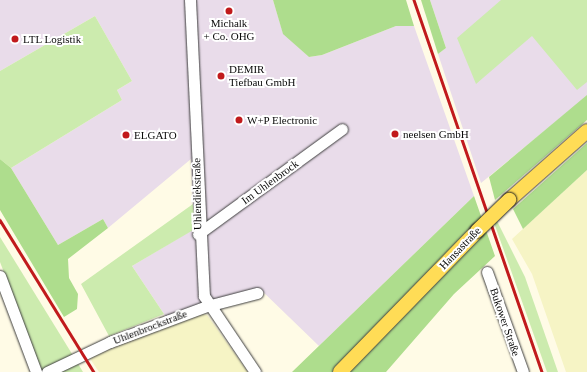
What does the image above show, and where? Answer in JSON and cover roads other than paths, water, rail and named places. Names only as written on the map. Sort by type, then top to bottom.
[{"type":"main road","name":"Hansastraße","points":[[340,372],[476,231],[587,131]]},
{"type":"street","name":"Uhlendiekstraße","points":[[190,0],[198,234],[207,306],[255,372]]},
{"type":"street","name":"Im Uhlenbrock","points":[[198,234],[342,129]]},
{"type":"street","name":"Bukower Straße","points":[[488,272],[523,372]]},
{"type":"street","points":[[0,276],[36,372]]},
{"type":"street","name":"Uhlenbrockstraße","points":[[47,372],[110,342],[207,306],[257,293]]},
{"type":"railway","points":[[414,0],[542,372]]},
{"type":"railway","points":[[0,220],[94,372]]},
{"type":"place","name":"Michalk + Co. OHG","points":[[229,11]]},
{"type":"place","name":"LTL Logistik","points":[[15,39]]},
{"type":"place","name":"DEMIR Tiefbau GmbH","points":[[221,76]]},
{"type":"place","name":"W+P Electronic","points":[[239,120]]},
{"type":"place","name":"neelsen GmbH","points":[[395,134]]},
{"type":"place","name":"ELGATO","points":[[126,135]]}]
